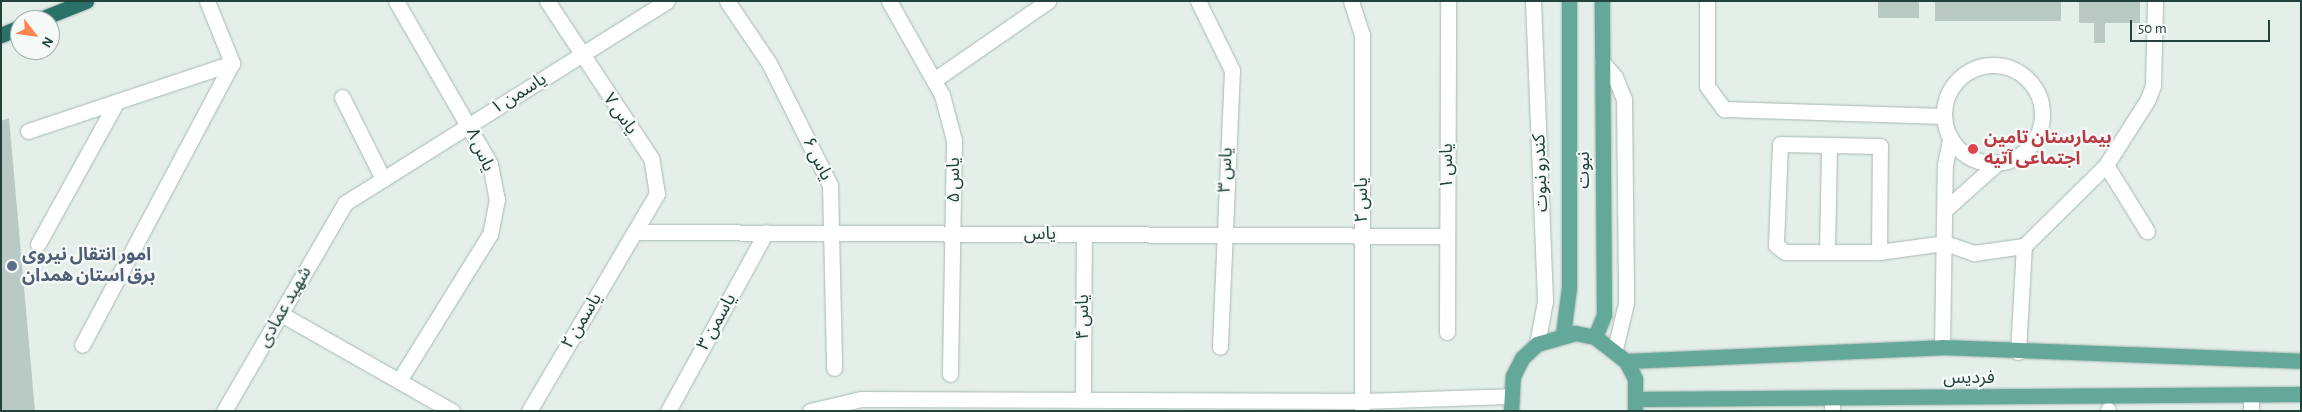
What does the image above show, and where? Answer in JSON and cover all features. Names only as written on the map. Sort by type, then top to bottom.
[{"type":"highway","points":[[60,11],[86,1]]},
{"type":"main road","name":"نبوت","points":[[1564,334],[1569,288],[1569,1]]},
{"type":"main road","name":"نبوت","points":[[1595,337],[1604,314],[1602,1]]},
{"type":"main road","points":[[1510,403],[1522,358],[1537,344],[1564,334],[1595,337],[1615,349],[1626,361],[1636,405]]},
{"type":"main road","points":[[1626,361],[1942,347],[2018,352],[2301,361]]},
{"type":"main road","name":"فردیس","points":[[1636,405],[1832,405],[2301,394]]},
{"type":"street","points":[[82,345],[232,63],[207,1]]},
{"type":"street","name":"یاس ۸","points":[[396,1],[470,124],[490,164],[498,199],[490,234],[399,380]]},
{"type":"street","name":"یاس ۷","points":[[547,1],[580,56],[651,158],[657,194],[635,232]]},
{"type":"street","name":"یاسمن ۱","points":[[345,203],[667,1]]},
{"type":"street","name":"یاس ۶","points":[[727,1],[769,63],[830,185],[835,233],[834,368]]},
{"type":"street","name":"یاس ۵","points":[[889,1],[934,80],[954,140],[954,233],[950,374]]},
{"type":"street","points":[[934,80],[1048,1]]},
{"type":"street","name":"یاس ۳","points":[[1198,1],[1232,70],[1222,235],[1220,347]]},
{"type":"street","name":"یاس ۲","points":[[1351,1],[1362,35],[1362,406]]},
{"type":"street","name":"یاس ۱","points":[[1447,332],[1448,1]]},
{"type":"street","name":"کندرو نبوت","points":[[1533,1],[1545,301],[1537,344]]},
{"type":"street","points":[[1707,1],[1707,86],[1724,109],[1944,116]]},
{"type":"street","points":[[1879,252],[1880,146],[1780,144],[1776,245],[1785,252],[1879,252],[1945,243],[1974,253],[2024,246],[2106,166],[2153,85],[2155,1]]},
{"type":"street","points":[[1602,62],[1615,77],[1624,99],[1626,303],[1615,349]]},
{"type":"street","points":[[28,132],[232,63]]},
{"type":"street","points":[[1942,347],[1947,208],[1945,165],[1950,139],[1944,116],[1952,87],[1964,74],[1981,66],[2017,71],[2031,82],[2043,116],[2038,134],[2028,149],[1996,164],[1947,208]]},
{"type":"street","points":[[342,97],[383,179]]},
{"type":"street","points":[[38,244],[117,101]]},
{"type":"street","points":[[1950,139],[1977,162],[1996,164]]},
{"type":"street","points":[[1827,252],[1829,145]]},
{"type":"street","points":[[2106,166],[2147,231]]},
{"type":"street","name":"شهید عمادی","points":[[224,411],[345,203]]},
{"type":"street","name":"یاس","points":[[635,232],[1446,236]]},
{"type":"street","name":"یاسمن ۲","points":[[529,411],[635,232]]},
{"type":"street","name":"یاسمن ۳","points":[[668,411],[766,232]]},
{"type":"street","name":"یاس ۴","points":[[1083,400],[1084,234]]},
{"type":"street","points":[[2018,352],[2024,246]]},
{"type":"street","points":[[281,314],[452,411]]},
{"type":"street","points":[[2251,395],[2251,411]]},
{"type":"street","points":[[810,411],[861,399],[1083,400],[1362,406],[1510,403]]},
{"type":"building","points":[[1878,1],[1919,1],[1919,18],[1878,18]]},
{"type":"building","points":[[1935,1],[2061,1],[2061,21],[1935,21]]},
{"type":"building","points":[[2079,1],[2140,1],[2140,23],[2105,23],[2105,43],[2094,43],[2094,23],[2079,23]]},
{"type":"building","name":"امور انتقال نیروی برق استان همدان","points":[[9,118],[35,411],[1,411],[1,121]]},
{"type":"place","name":"بیمارستان تامین اجتماعی آتیه","points":[[1973,149]]},
{"type":"place","name":"امور انتقال نیروی برق استان همدان","points":[[12,266]]}]
